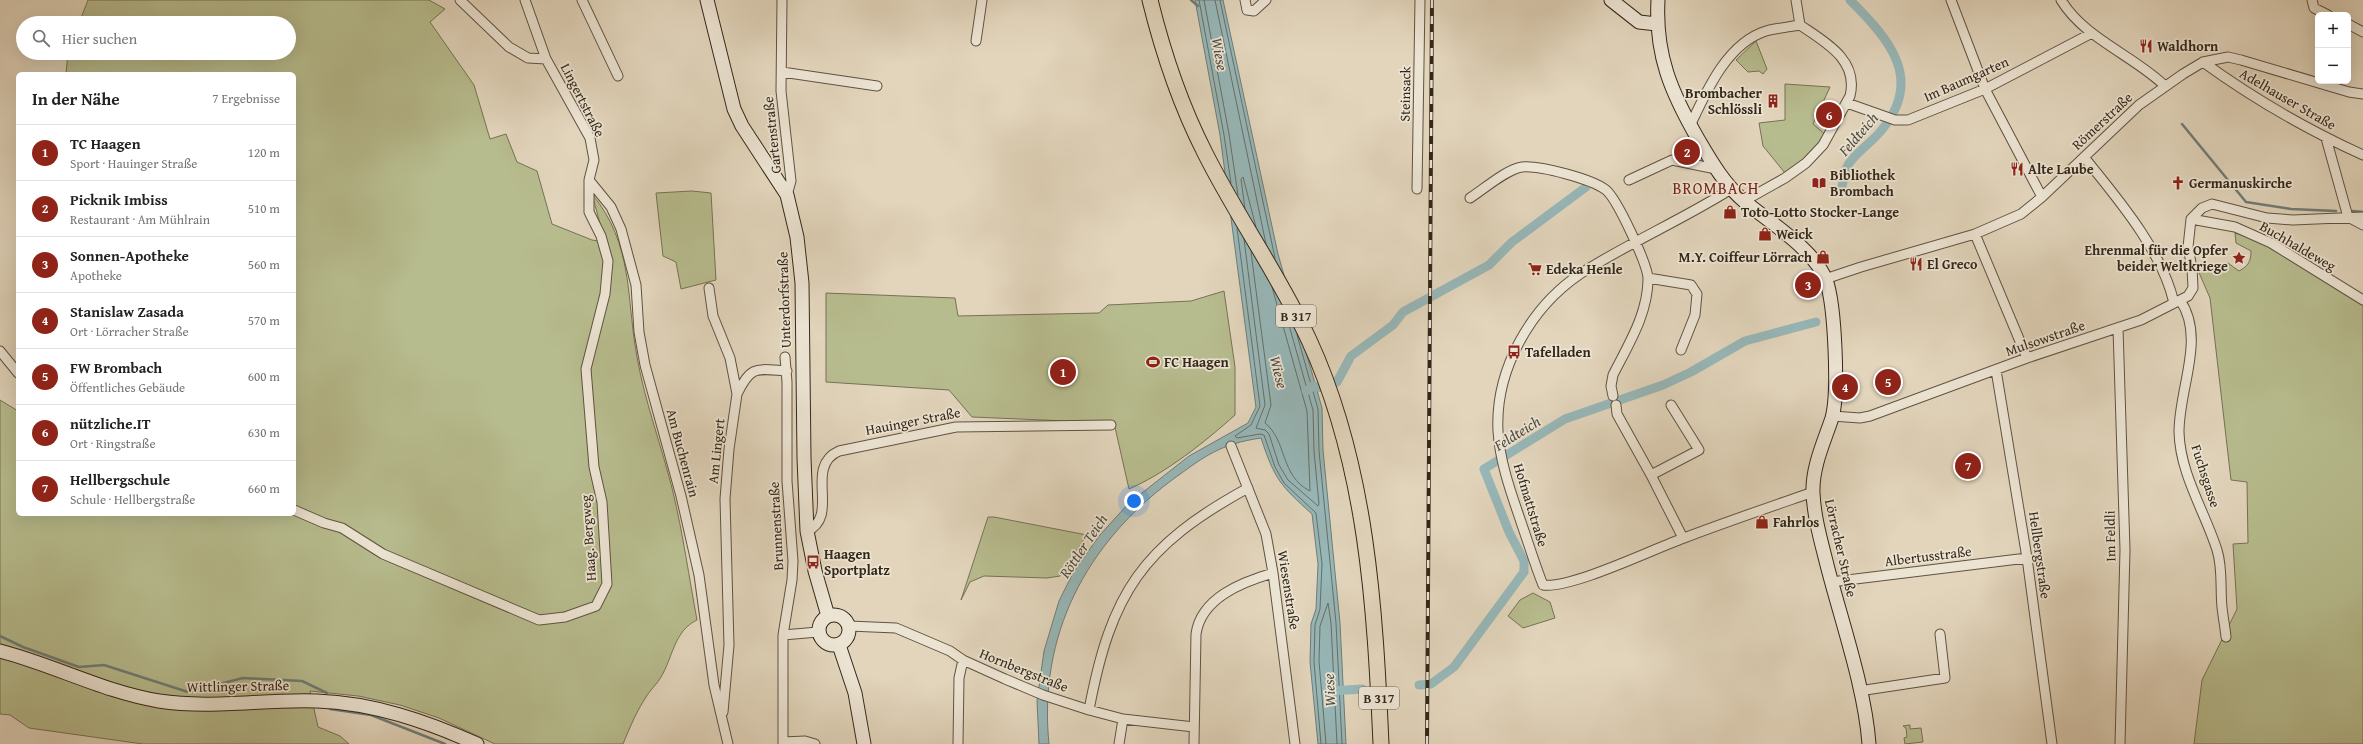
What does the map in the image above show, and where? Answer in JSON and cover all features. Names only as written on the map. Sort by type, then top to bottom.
[{"type":"main road","name":"B 317","points":[[1150,0],[1167,61],[1191,123],[1220,181],[1288,299],[1309,341],[1330,394],[1348,455],[1359,506],[1371,586],[1377,653],[1381,744]]},
{"type":"street","points":[[460,0],[509,47],[528,58],[546,59]]},
{"type":"street","name":"Lingertstraße","points":[[525,0],[546,59],[590,138],[594,160],[588,180],[589,212],[601,236],[608,261]]},
{"type":"street","points":[[582,0],[618,76]]},
{"type":"street","name":"Unterdorfstraße","points":[[707,0],[715,24],[734,109],[746,132],[787,195],[797,237],[802,283],[804,458],[807,531],[815,571],[828,616]]},
{"type":"street","name":"Gartenstraße","points":[[782,0],[783,113],[791,181],[787,195]]},
{"type":"street","points":[[976,41],[982,0]]},
{"type":"street","points":[[1246,0],[1248,10],[1254,10],[1266,0]]},
{"type":"street","name":"Steinsack","points":[[1417,189],[1420,0]]},
{"type":"street","points":[[1611,0],[1639,22],[1657,24]]},
{"type":"street","name":"Lörracher Straße","points":[[1658,0],[1657,24],[1668,80],[1690,126],[1716,169],[1731,189],[1802,249],[1817,265],[1825,279],[1830,295],[1836,370],[1832,416],[1816,465],[1813,492],[1818,531],[1860,691],[1869,744]]},
{"type":"street","points":[[1744,201],[1785,178],[1806,163],[1823,145],[1847,103],[1852,89],[1845,60],[1833,48],[1800,25],[1796,0]]},
{"type":"street","points":[[1950,0],[1985,89],[2042,197]]},
{"type":"street","points":[[2061,0],[2068,11],[2092,32],[2151,72],[2165,86]]},
{"type":"street","points":[[2312,0],[2314,8],[2322,12]]},
{"type":"street","points":[[1690,126],[1720,67],[1748,41],[1765,32],[1800,25]]},
{"type":"street","points":[[2351,26],[2363,32]]},
{"type":"street","name":"Im Baumgarten","points":[[1847,103],[1891,119],[1908,120],[1985,89],[2092,32]]},
{"type":"street","name":"Römerstraße","points":[[1825,279],[1861,266],[1975,234],[2021,214],[2042,197],[2144,100],[2203,62],[2228,57],[2349,92],[2363,94]]},
{"type":"street","name":"Adelhauser Straße","points":[[2203,62],[2239,89],[2326,138],[2363,156]]},
{"type":"street","points":[[782,72],[877,86]]},
{"type":"street","points":[[2326,138],[2348,217],[2363,225]]},
{"type":"street","name":"Fuchsgasse","points":[[2084,156],[2152,250],[2177,301],[2189,316],[2192,341],[2180,407],[2181,449],[2189,477],[2217,550],[2220,564],[2222,608],[2226,637]]},
{"type":"street","points":[[1629,180],[1672,160],[1716,169]]},
{"type":"street","points":[[1470,198],[1514,169],[1523,167],[1579,177],[1592,182],[1607,191],[1636,243],[1645,264],[1648,278],[1644,311],[1613,375],[1611,386],[1613,396]]},
{"type":"street","name":"Am Buchenrain","points":[[588,180],[611,207],[621,229],[636,285],[639,332],[645,365],[681,496],[699,575],[714,685],[723,717],[728,744]]},
{"type":"street","name":"Hofmattstraße","points":[[1731,189],[1566,285],[1548,301],[1524,332],[1506,375],[1498,430],[1500,451],[1504,466],[1534,564],[1543,585],[1552,586],[1595,573],[1683,538],[1813,492]]},
{"type":"street","points":[[2191,219],[2202,208],[2212,204],[2267,218],[2307,220],[2363,217]]},
{"type":"street","name":"Mulsowstraße","points":[[1832,416],[1860,418],[1870,416],[2027,358],[2147,318],[2188,296],[2193,288],[2192,268],[2188,247],[2191,219]]},
{"type":"street","name":"Buchhaldeweg","points":[[2191,219],[2235,228],[2271,243],[2363,300]]},
{"type":"street","points":[[1975,234],[2027,358]]},
{"type":"street","name":"Haag. Bergweg","points":[[296,511],[324,523],[342,528],[383,554],[539,620],[565,617],[596,606],[607,584],[602,502],[594,467],[586,369],[605,294],[608,261]]},
{"type":"street","points":[[1648,278],[1691,285],[1697,294],[1695,315],[1681,350]]},
{"type":"street","name":"Am Lingert","points":[[709,288],[713,316],[730,358],[737,394],[729,449],[725,499],[729,645],[723,717]]},
{"type":"street","name":"Im Feldli","points":[[2118,328],[2125,550],[2120,744]]},
{"type":"street","points":[[0,351],[16,371]]},
{"type":"street","name":"Unterdorfstraße","points":[[785,356],[787,371]]},
{"type":"street","name":"Hellbergstraße","points":[[1996,370],[2027,558],[2052,744]]},
{"type":"street","points":[[737,394],[745,378],[753,371],[787,371]]},
{"type":"street","name":"Brunnenstraße","points":[[787,371],[787,481],[793,561],[792,580],[783,635],[783,743],[805,741],[815,744]]},
{"type":"street","points":[[1616,405],[1617,414],[1651,475],[1683,538]]},
{"type":"street","points":[[1651,475],[1699,450],[1671,405]]},
{"type":"street","name":"Hauinger Straße","points":[[807,531],[816,527],[821,519],[822,471],[825,462],[830,455],[839,451],[956,427],[1111,425]]},
{"type":"street","name":"Wiesenstraße","points":[[1231,446],[1266,534],[1273,573],[1294,744]]},
{"type":"street","points":[[1089,710],[1101,653],[1110,624],[1120,603],[1142,569],[1154,555],[1188,526],[1219,504],[1248,488]]},
{"type":"street","name":"Albertusstraße","points":[[1832,582],[2027,558]]},
{"type":"street","points":[[1194,744],[1196,634],[1199,621],[1207,610],[1233,588],[1246,581],[1273,573]]},
{"type":"street","points":[[828,616],[841,617],[849,626],[849,634],[839,645],[826,643],[818,632],[822,620],[828,616]]},
{"type":"street","name":"Hornbergstraße","points":[[849,626],[896,628],[950,651],[964,660],[1031,690],[1089,710],[1123,719],[1194,728]]},
{"type":"street","points":[[783,635],[818,632]]},
{"type":"street","points":[[1860,691],[1945,678],[1940,634]]},
{"type":"street","points":[[839,645],[855,693],[864,744]]},
{"type":"street","name":"Wittlinger Straße","points":[[0,651],[131,695],[190,704],[335,702],[373,708],[408,716],[477,744]]},
{"type":"street","points":[[958,744],[959,678],[964,660]]},
{"type":"street","points":[[1119,744],[1123,719]]},
{"type":"green space","points":[[88,0],[429,0],[445,9],[430,22],[474,85],[490,139],[506,134],[517,162],[537,171],[552,224],[592,240],[605,242],[592,194],[606,213],[622,252],[640,374],[673,492],[697,620],[683,631],[661,677],[640,706],[623,744],[495,744],[439,718],[400,705],[358,696],[310,691],[318,727],[340,736],[349,744],[143,744],[29,728],[10,715],[0,714],[0,400],[16,410],[16,516],[296,516],[296,72],[66,72],[67,60],[296,60],[296,16],[82,16]]},
{"type":"green space","points":[[1756,41],[1767,69],[1763,74],[1759,71],[1748,72],[1736,60]]},
{"type":"green space","points":[[1785,84],[1830,87],[1813,124],[1826,135],[1812,153],[1785,173],[1763,146],[1759,123],[1785,120]]},
{"type":"green space","points":[[692,191],[711,193],[716,280],[681,289],[676,262],[663,256],[656,193]]},
{"type":"green space","points":[[2235,233],[2265,242],[2363,300],[2363,744],[2194,744],[2202,680],[2237,609],[2233,544],[2248,543],[2247,482],[2231,480],[2210,298],[2197,268],[2219,267],[2228,263],[2239,271],[2245,267],[2250,261],[2251,251],[2236,243]]},
{"type":"green space","points":[[1224,291],[1235,367],[1235,415],[1211,436],[1171,466],[1129,489],[1114,423],[972,417],[949,390],[826,382],[826,293],[955,298],[958,316],[1099,313],[1108,305],[1191,301]]},
{"type":"green space","points":[[988,517],[1087,535],[1060,576],[1047,578],[984,576],[970,582],[961,600]]},
{"type":"green space","points":[[1533,593],[1550,602],[1555,618],[1523,628],[1508,616],[1520,600]]},
{"type":"green space","points":[[1910,725],[1910,729],[1921,728],[1923,742],[1905,744],[1904,738],[1907,737],[1906,728],[1903,726]]},
{"type":"water","name":"Wiese","points":[[1195,0],[1223,0],[1278,254],[1322,408],[1323,450],[1340,623],[1346,744],[1318,744],[1310,662],[1311,624],[1316,609],[1318,564],[1312,514],[1292,496],[1280,481],[1270,464],[1261,438],[1234,444],[1214,452],[1172,480],[1142,505],[1115,533],[1092,563],[1074,595],[1060,629],[1051,666],[1048,704],[1049,744],[1039,744],[1037,701],[1044,651],[1059,601],[1073,573],[1099,536],[1128,504],[1189,456],[1248,423],[1256,407],[1220,135]]},
{"type":"waterway","points":[[1191,0],[1198,6]]},
{"type":"waterway","name":"Feldteich","points":[[1842,186],[1848,165],[1880,132],[1893,113],[1900,95],[1901,78],[1897,62],[1889,46],[1878,30],[1850,0]]},
{"type":"waterway","points":[[2182,124],[2246,202],[2291,209],[2336,211]]},
{"type":"waterway","points":[[1306,391],[1313,386],[1324,388],[1337,382],[1351,356],[1393,325],[1403,312],[1489,265],[1512,242],[1586,187]]},
{"type":"waterway","points":[[2353,211],[2363,212]]},
{"type":"waterway","name":"Feldteich","points":[[1419,685],[1431,684],[1454,667],[1524,572],[1524,561],[1509,532],[1484,469],[1565,419],[1663,385],[1691,372],[1745,341],[1816,322]]},
{"type":"waterway","points":[[0,636],[23,647],[79,667],[104,665],[188,692],[243,678],[302,681],[327,693]]},
{"type":"waterway","name":"Feldteich","points":[[1331,691],[1362,689]]},
{"type":"waterway","points":[[330,709],[371,715],[445,744]]},
{"type":"railway","points":[[1427,744],[1432,0]]},
{"type":"place","name":"Waldhorn","points":[[2146,46]]},
{"type":"place","name":"Brombacher Schlössli","points":[[1773,101]]},
{"type":"place","name":"nützliche.IT","points":[[1829,115]]},
{"type":"place","name":"Picknik Imbiss","points":[[1687,152]]},
{"type":"place","name":"Alte Laube","points":[[2017,169]]},
{"type":"place","name":"Bibliothek Brombach","points":[[1819,183]]},
{"type":"place","name":"Germanuskirche","points":[[2178,183]]},
{"type":"place","name":"Toto-Lotto Stocker-Lange","points":[[1730,212]]},
{"type":"place","name":"Weick","points":[[1765,234]]},
{"type":"place","name":"M.Y. Coiffeur Lörrach","points":[[1823,257]]},
{"type":"place","name":"Ehrenmal für die Opfer beider Weltkriege","points":[[2239,258]]},
{"type":"place","name":"El Greco","points":[[1916,264]]},
{"type":"place","name":"Edeka Henle","points":[[1535,269]]},
{"type":"place","name":"Sonnen-Apotheke","points":[[1808,285]]},
{"type":"place","name":"Tafelladen","points":[[1514,352]]},
{"type":"place","name":"FC Haagen","points":[[1153,362]]},
{"type":"place","name":"TC Haagen","points":[[1063,372]]},
{"type":"place","name":"FW Brombach","points":[[1888,382]]},
{"type":"place","name":"Stanislaw Zasada","points":[[1845,387]]},
{"type":"place","name":"Hellbergschule","points":[[1968,466]]},
{"type":"place","name":"Fahrlos","points":[[1762,522]]},
{"type":"place","name":"Haagen Sportplatz","points":[[813,562]]},
{"type":"district","name":"BROMBACH","points":[[1716,188]]},
{"type":"water label","name":"Röttler Teich","points":[[1083,546]]}]
